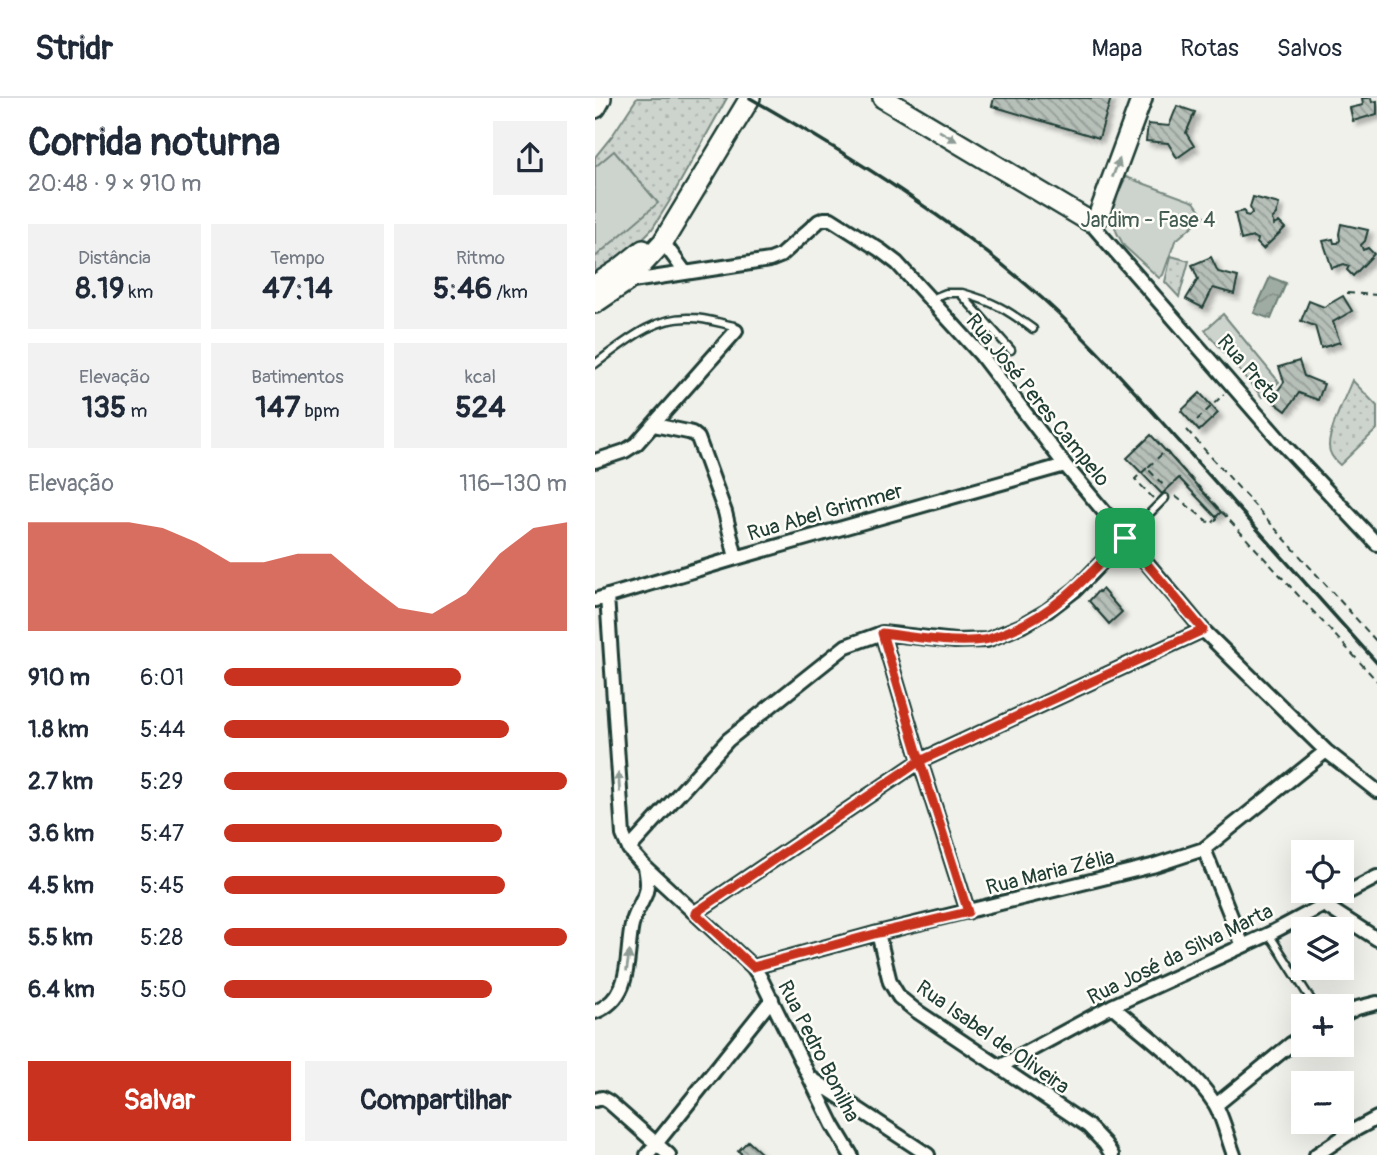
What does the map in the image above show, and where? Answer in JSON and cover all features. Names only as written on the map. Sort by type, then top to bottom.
[{"type":"highway","points":[[595,107],[600,98]]},
{"type":"main road","points":[[595,285],[618,270],[651,241],[689,184],[738,98]]},
{"type":"main road","points":[[595,303],[626,282],[663,242],[750,98]]},
{"type":"main road","points":[[1097,224],[1142,98]]},
{"type":"main road","name":"Rua Preta","points":[[889,101],[1097,224]]},
{"type":"street","name":"Rua José Peres Campelo","points":[[626,282],[770,260],[780,256],[824,219],[831,219],[880,250],[897,263],[981,355],[1065,465],[1203,630],[1326,751],[1377,791]]},
{"type":"street","name":"Rua Preta","points":[[1097,224],[1284,445],[1377,544]]},
{"type":"street","points":[[663,242],[685,272]]},
{"type":"street","points":[[595,461],[625,452],[636,444],[736,331]]},
{"type":"street","points":[[654,425],[688,432],[698,438],[725,512],[736,558]]},
{"type":"street","name":"Rua Abel Grimmer","points":[[601,598],[1065,465]]},
{"type":"street","points":[[601,598],[623,835],[629,849],[728,740],[846,646],[882,633],[955,642],[987,640],[1021,626],[1047,611],[1076,589],[1125,538]]},
{"type":"street","points":[[695,913],[920,761],[1203,630]]},
{"type":"street","points":[[882,633],[968,912]]},
{"type":"street","name":"Rua Maria Zélia","points":[[753,967],[878,933],[1152,866],[1204,849],[1326,751]]},
{"type":"street","name":"Rua Pedro Bonilha","points":[[629,849],[753,967],[851,1155]]},
{"type":"street","points":[[1204,849],[1243,946]]},
{"type":"street","points":[[595,1012],[615,997],[623,984],[628,968],[632,925],[647,886],[645,866]]},
{"type":"street","name":"Rua José da Silva Marta","points":[[1001,1066],[1112,1006],[1269,934],[1377,877]]},
{"type":"street","points":[[644,899],[656,893],[677,896]]},
{"type":"street","points":[[1324,905],[1377,939]]},
{"type":"street","name":"Rua Isabel de Oliveira","points":[[878,933],[890,982],[899,997],[1088,1126],[1112,1155]]},
{"type":"street","points":[[647,1155],[772,999]]},
{"type":"street","points":[[1354,1009],[1377,1003]]},
{"type":"street","points":[[1112,1006],[1184,1068],[1216,1105],[1234,1155]]},
{"type":"street","points":[[1216,1105],[1291,1043]]},
{"type":"street","points":[[811,1078],[928,1155]]},
{"type":"street","points":[[595,1100],[602,1098],[609,1102],[669,1155]]},
{"type":"street","points":[[1316,1155],[1377,1118]]},
{"type":"lane","points":[[931,299],[946,293],[960,293],[986,300],[1005,308],[1033,328]]},
{"type":"lane","points":[[960,293],[1011,350]]},
{"type":"lane","points":[[595,364],[652,324],[692,318],[734,326],[736,331]]},
{"type":"lane","points":[[1125,538],[1165,498]]},
{"type":"lane","points":[[1269,934],[1307,994]]},
{"type":"path","points":[[1347,293],[1377,295]]},
{"type":"path","points":[[1198,420],[1228,391]]},
{"type":"path","points":[[1187,430],[1377,642]]},
{"type":"path","points":[[1165,450],[1377,681]]},
{"type":"path","points":[[1159,504],[1135,479],[1162,454]]},
{"type":"path","points":[[1147,468],[1170,492],[1211,524],[1223,513]]},
{"type":"green space","points":[[637,98],[727,98],[652,229],[622,259],[595,277],[595,157]]},
{"type":"green space","points":[[614,151],[658,203],[595,257],[595,167]]},
{"type":"green space","name":"Jardim - Fase 4","points":[[1126,177],[1194,202],[1204,216],[1175,241],[1163,275],[1159,278],[1124,246],[1109,210]]},
{"type":"green space","points":[[1171,256],[1189,261],[1179,297],[1165,282]]},
{"type":"green space","points":[[1223,314],[1279,382],[1262,397],[1205,330]]},
{"type":"green space","points":[[1352,380],[1377,406],[1377,429],[1340,465],[1334,459],[1329,446],[1335,422]]},
{"type":"water","points":[[1270,277],[1286,283],[1271,319],[1254,313]]},
{"type":"building","points":[[994,98],[1111,98],[1099,138],[992,106]]},
{"type":"building","points":[[1362,98],[1377,101],[1377,114],[1353,121],[1350,108],[1363,105]]},
{"type":"building","points":[[1177,106],[1195,112],[1186,133],[1194,146],[1177,158],[1168,143],[1146,141],[1148,124],[1169,126]]},
{"type":"building","points":[[1253,197],[1279,204],[1272,219],[1274,225],[1279,222],[1285,228],[1263,249],[1257,243],[1258,239],[1253,237],[1241,240],[1235,213],[1244,211],[1245,215],[1249,216],[1252,213],[1250,207]]},
{"type":"building","points":[[1341,224],[1368,230],[1361,245],[1363,250],[1368,248],[1374,254],[1353,276],[1347,270],[1349,266],[1344,264],[1332,268],[1323,241],[1333,239],[1334,243],[1338,243]]},
{"type":"building","points":[[1211,257],[1218,272],[1238,277],[1234,294],[1213,288],[1203,308],[1186,299],[1198,279],[1192,265]]},
{"type":"building","points":[[1343,296],[1352,311],[1333,322],[1340,342],[1321,348],[1315,326],[1301,321],[1309,301],[1324,307]]},
{"type":"building","points":[[1299,361],[1304,376],[1324,384],[1318,400],[1299,393],[1286,411],[1271,400],[1284,382],[1279,367]]},
{"type":"building","points":[[1200,393],[1218,413],[1199,431],[1181,411]]},
{"type":"building","points":[[1151,435],[1221,512],[1216,517],[1179,478],[1162,494],[1127,458]]},
{"type":"building","points":[[1102,589],[1122,612],[1109,624],[1089,601]]},
{"type":"building","points":[[748,1141],[763,1155],[740,1155],[738,1151]]},
{"type":"railway","points":[[750,98],[902,191],[974,243],[1043,299],[1139,396],[1377,663]]},
{"type":"route","points":[[1125,538],[1076,589],[1047,611],[1021,626],[987,640],[955,642],[882,633],[920,761],[695,913],[753,967],[968,912],[920,761],[1203,630],[1125,538]]}]
